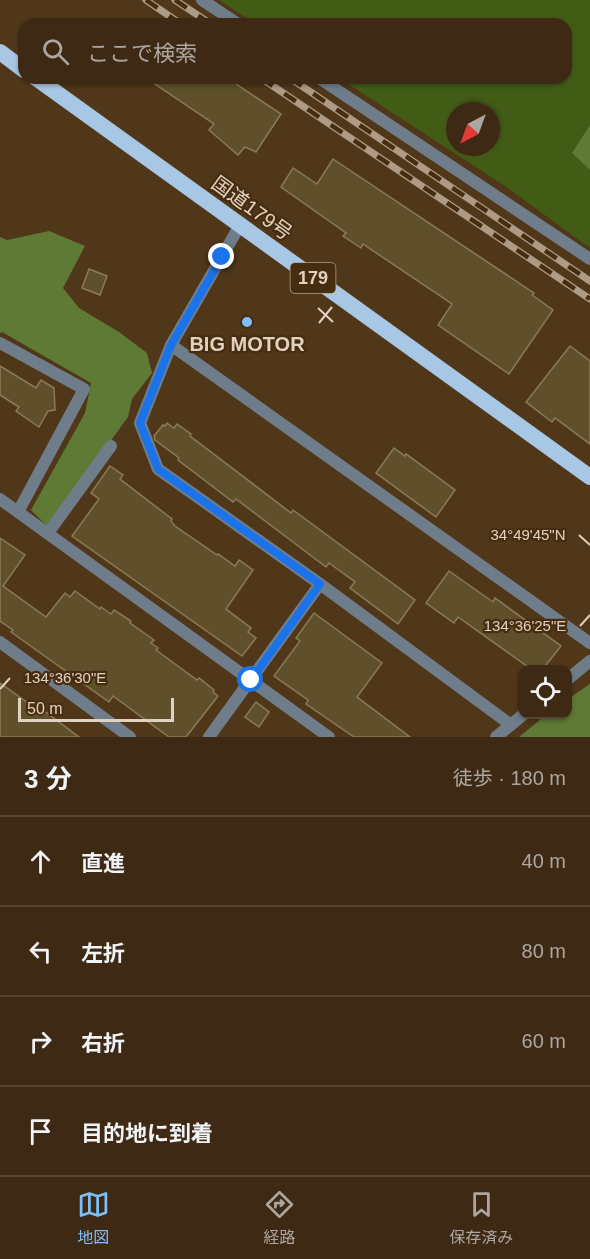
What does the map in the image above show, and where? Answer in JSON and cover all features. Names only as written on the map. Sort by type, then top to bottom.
[{"type":"highway","points":[[0,52],[18,66]]},
{"type":"highway","name":"国道179号","points":[[44,84],[590,477]]},
{"type":"street","points":[[202,0],[229,18]]},
{"type":"street","points":[[328,84],[590,259]]},
{"type":"street","points":[[240,225],[171,345],[140,423],[158,469],[511,724]]},
{"type":"street","points":[[0,343],[84,389],[18,512]]},
{"type":"street","points":[[171,345],[590,643]]},
{"type":"street","points":[[48,533],[111,446]]},
{"type":"street","points":[[0,499],[329,737]]},
{"type":"street","points":[[209,737],[320,584]]},
{"type":"street","points":[[0,642],[130,737]]},
{"type":"street","points":[[572,676],[590,662]]},
{"type":"street","points":[[496,737],[518,719]]},
{"type":"green space","points":[[219,0],[590,0],[590,248],[505,186],[459,156],[500,156],[500,102],[446,102],[446,148],[348,84],[572,84],[572,18],[247,18]]},
{"type":"green space","points":[[590,125],[590,170],[572,153]]},
{"type":"green space","points":[[49,231],[85,246],[63,288],[79,308],[119,332],[147,353],[152,373],[132,399],[128,417],[48,527],[31,510],[85,413],[91,383],[2,332],[0,333],[0,237],[7,240]]},
{"type":"green space","points":[[590,684],[590,737],[519,737],[541,719],[572,719],[572,696]]},
{"type":"building","points":[[155,84],[236,84],[281,114],[256,152],[245,147],[238,155],[209,130],[214,124]]},
{"type":"building","points":[[333,159],[534,293],[532,295],[553,310],[509,374],[438,325],[452,304],[363,244],[361,248],[343,236],[346,233],[281,187],[293,168],[317,184]]},
{"type":"building","points":[[89,269],[107,276],[100,295],[82,288]]},
{"type":"building","points":[[570,346],[590,361],[590,444],[555,418],[552,422],[526,402]]},
{"type":"building","points":[[0,366],[36,388],[41,380],[54,388],[55,410],[48,411],[39,427],[16,411],[19,407],[0,395]]},
{"type":"building","points":[[167,423],[174,428],[177,424],[291,513],[293,510],[415,600],[398,624],[350,588],[355,582],[329,563],[326,567],[236,499],[233,502],[155,440],[154,436]]},
{"type":"building","points":[[394,448],[405,456],[406,454],[455,490],[436,517],[376,473]]},
{"type":"building","points":[[110,466],[123,475],[120,479],[172,519],[175,526],[235,566],[239,560],[253,570],[226,609],[251,628],[248,632],[256,638],[242,656],[72,536],[99,499],[91,493]]},
{"type":"building","points":[[0,538],[25,555],[3,586],[46,617],[65,593],[70,597],[75,591],[100,609],[101,607],[111,614],[114,610],[131,621],[130,623],[154,640],[151,643],[158,648],[156,650],[214,690],[213,692],[218,696],[186,737],[169,737],[113,696],[109,702],[11,632],[13,630],[0,621]]},
{"type":"building","points":[[449,571],[493,602],[495,598],[561,646],[546,665],[525,665],[458,617],[454,623],[426,603]]},
{"type":"building","points":[[314,613],[382,663],[357,697],[410,737],[354,737],[306,704],[308,700],[274,676],[300,641],[296,638]]},
{"type":"building","points":[[0,683],[41,712],[43,710],[79,737],[0,737]]},
{"type":"building","points":[[256,702],[269,712],[259,727],[245,717]]},
{"type":"railway","points":[[146,0],[172,18]]},
{"type":"railway","points":[[175,0],[202,18]]},
{"type":"railway","points":[[270,84],[590,299]]},
{"type":"railway","points":[[299,84],[590,281]]},
{"type":"place","name":"BIG MOTOR","points":[[247,322]]},
{"type":"route","points":[[222,257],[171,345],[140,423],[158,469],[320,584],[251,680]]}]
